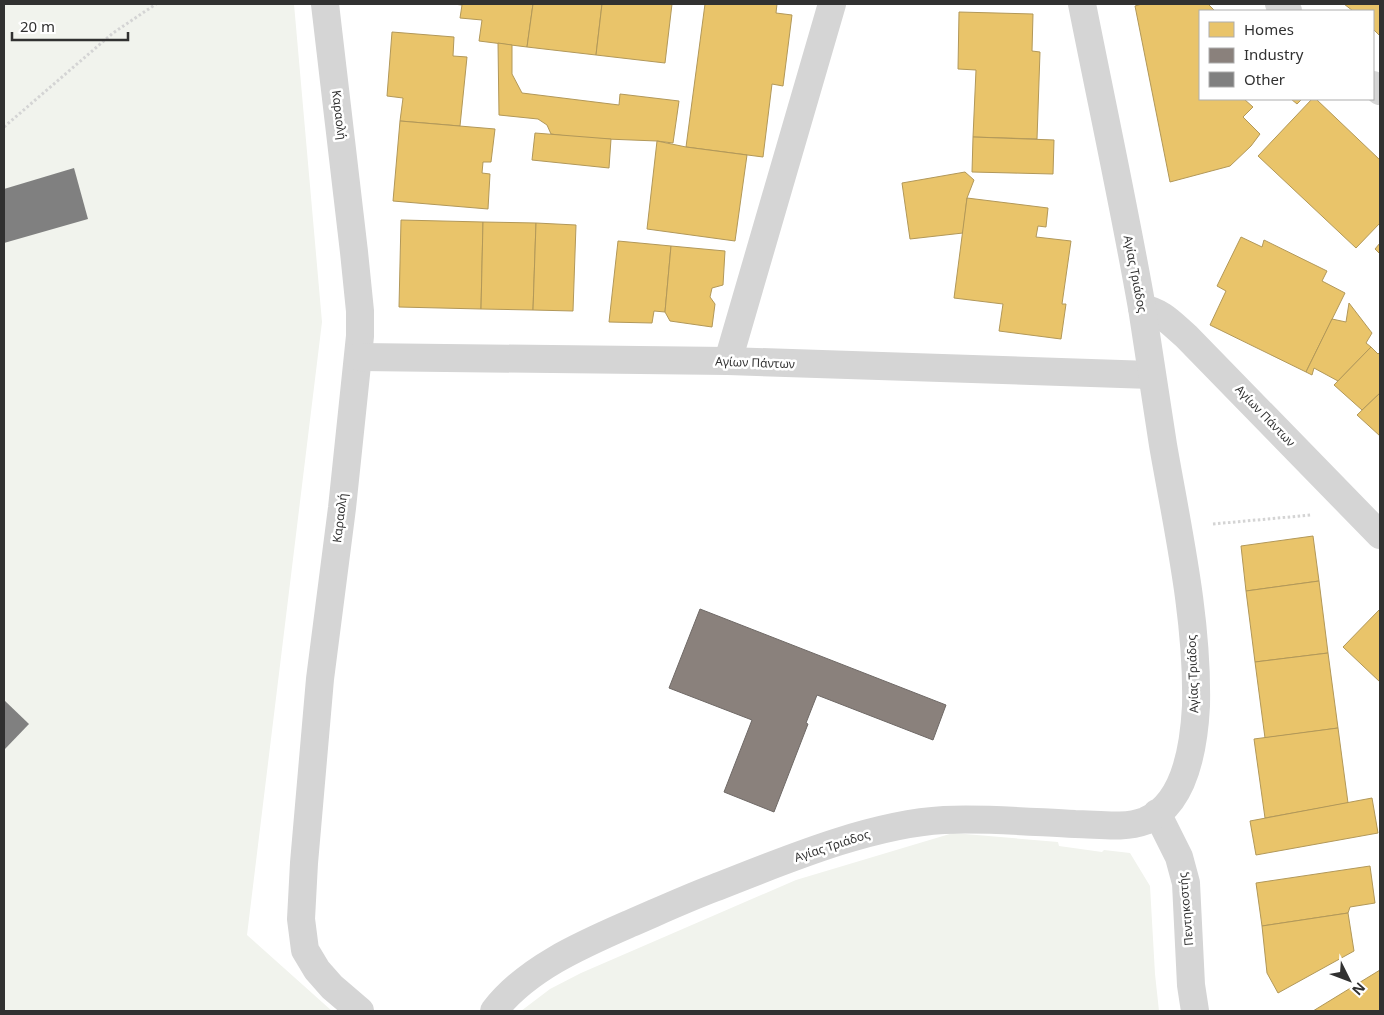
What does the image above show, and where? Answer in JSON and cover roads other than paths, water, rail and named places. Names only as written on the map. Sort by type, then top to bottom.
[{"type":"street","name":"Καραολή","points":[[325,4],[360,311],[359,357],[320,679],[301,919],[305,950],[316,970],[332,987],[360,1011]]},
{"type":"street","points":[[728,362],[832,4]]},
{"type":"street","name":"Αγίας Τριάδος","points":[[494,1011],[510,992],[525,980],[556,960],[595,939],[710,890],[851,839],[926,822],[973,820],[1115,825],[1139,822],[1158,813],[1171,798],[1185,772],[1190,752],[1196,707],[1192,636],[1177,527],[1151,375],[1142,308],[1082,4]]},
{"type":"street","name":"Αγίων Πάντων","points":[[1142,308],[1154,310],[1186,336],[1380,535]]},
{"type":"street","name":"Αγίων Πάντων","points":[[359,357],[728,362],[1151,375]]},
{"type":"street","name":"Πεντηκοστής","points":[[1158,813],[1179,857],[1186,883],[1194,1011]]}]
